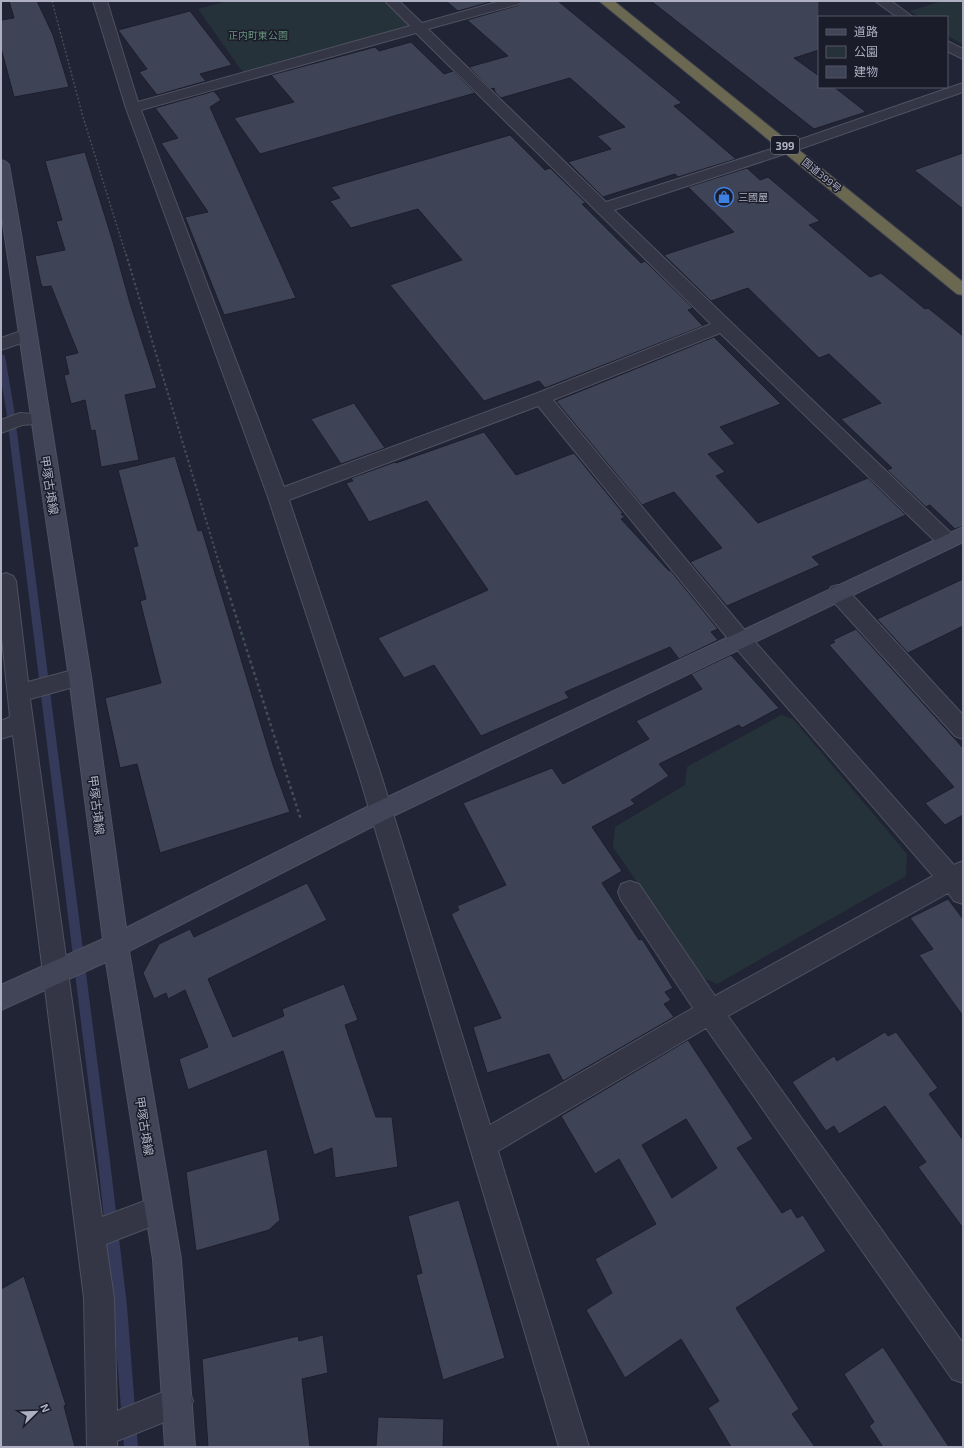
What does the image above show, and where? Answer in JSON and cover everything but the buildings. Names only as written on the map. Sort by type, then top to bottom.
[{"type":"highway","name":"国道399号","points":[[606,1],[963,290]]},
{"type":"main road","name":"甲塚古墳線","points":[[1,165],[4,200],[14,240],[27,335],[16,423],[80,677],[111,914],[108,950],[167,1259],[180,1447]]},
{"type":"main road","points":[[1,998],[108,950],[382,811],[955,538]]},
{"type":"street","points":[[100,1],[133,108],[278,497],[382,811],[481,1145],[574,1447]]},
{"type":"street","points":[[392,1],[723,326],[955,538]]},
{"type":"street","points":[[133,108],[514,1]]},
{"type":"street","points":[[882,1],[904,16]]},
{"type":"street","points":[[948,46],[963,55]]},
{"type":"street","points":[[603,208],[789,148],[963,87]]},
{"type":"street","points":[[278,497],[541,398],[723,326]]},
{"type":"street","points":[[1,344],[27,335]]},
{"type":"street","points":[[481,1145],[710,1012],[959,881],[741,640],[541,398]]},
{"type":"street","points":[[1,583],[6,581],[37,688]]},
{"type":"street","points":[[838,593],[963,730]]},
{"type":"street","points":[[80,677],[37,688],[12,726],[60,971],[90,1236],[99,1298],[102,1440],[178,1401]]},
{"type":"street","points":[[630,892],[710,1012],[963,1368]]},
{"type":"street","points":[[90,1236],[158,1210]]},
{"type":"path","points":[[52,1],[83,117],[156,350],[204,517],[310,847]]},
{"type":"green space","name":"正内町東公園","points":[[228,1],[389,1],[416,26],[244,74],[198,9]]},
{"type":"green space","points":[[942,1],[963,1],[963,45],[948,36],[948,16],[918,16],[910,11]]},
{"type":"green space","points":[[781,715],[793,719],[907,854],[906,876],[717,984],[703,978],[613,847],[615,827],[685,785],[687,767]]},
{"type":"waterway","points":[[1,356],[10,409],[104,1161],[120,1306],[131,1447]]},
{"type":"place","name":"三國屋","points":[[724,197]]}]
